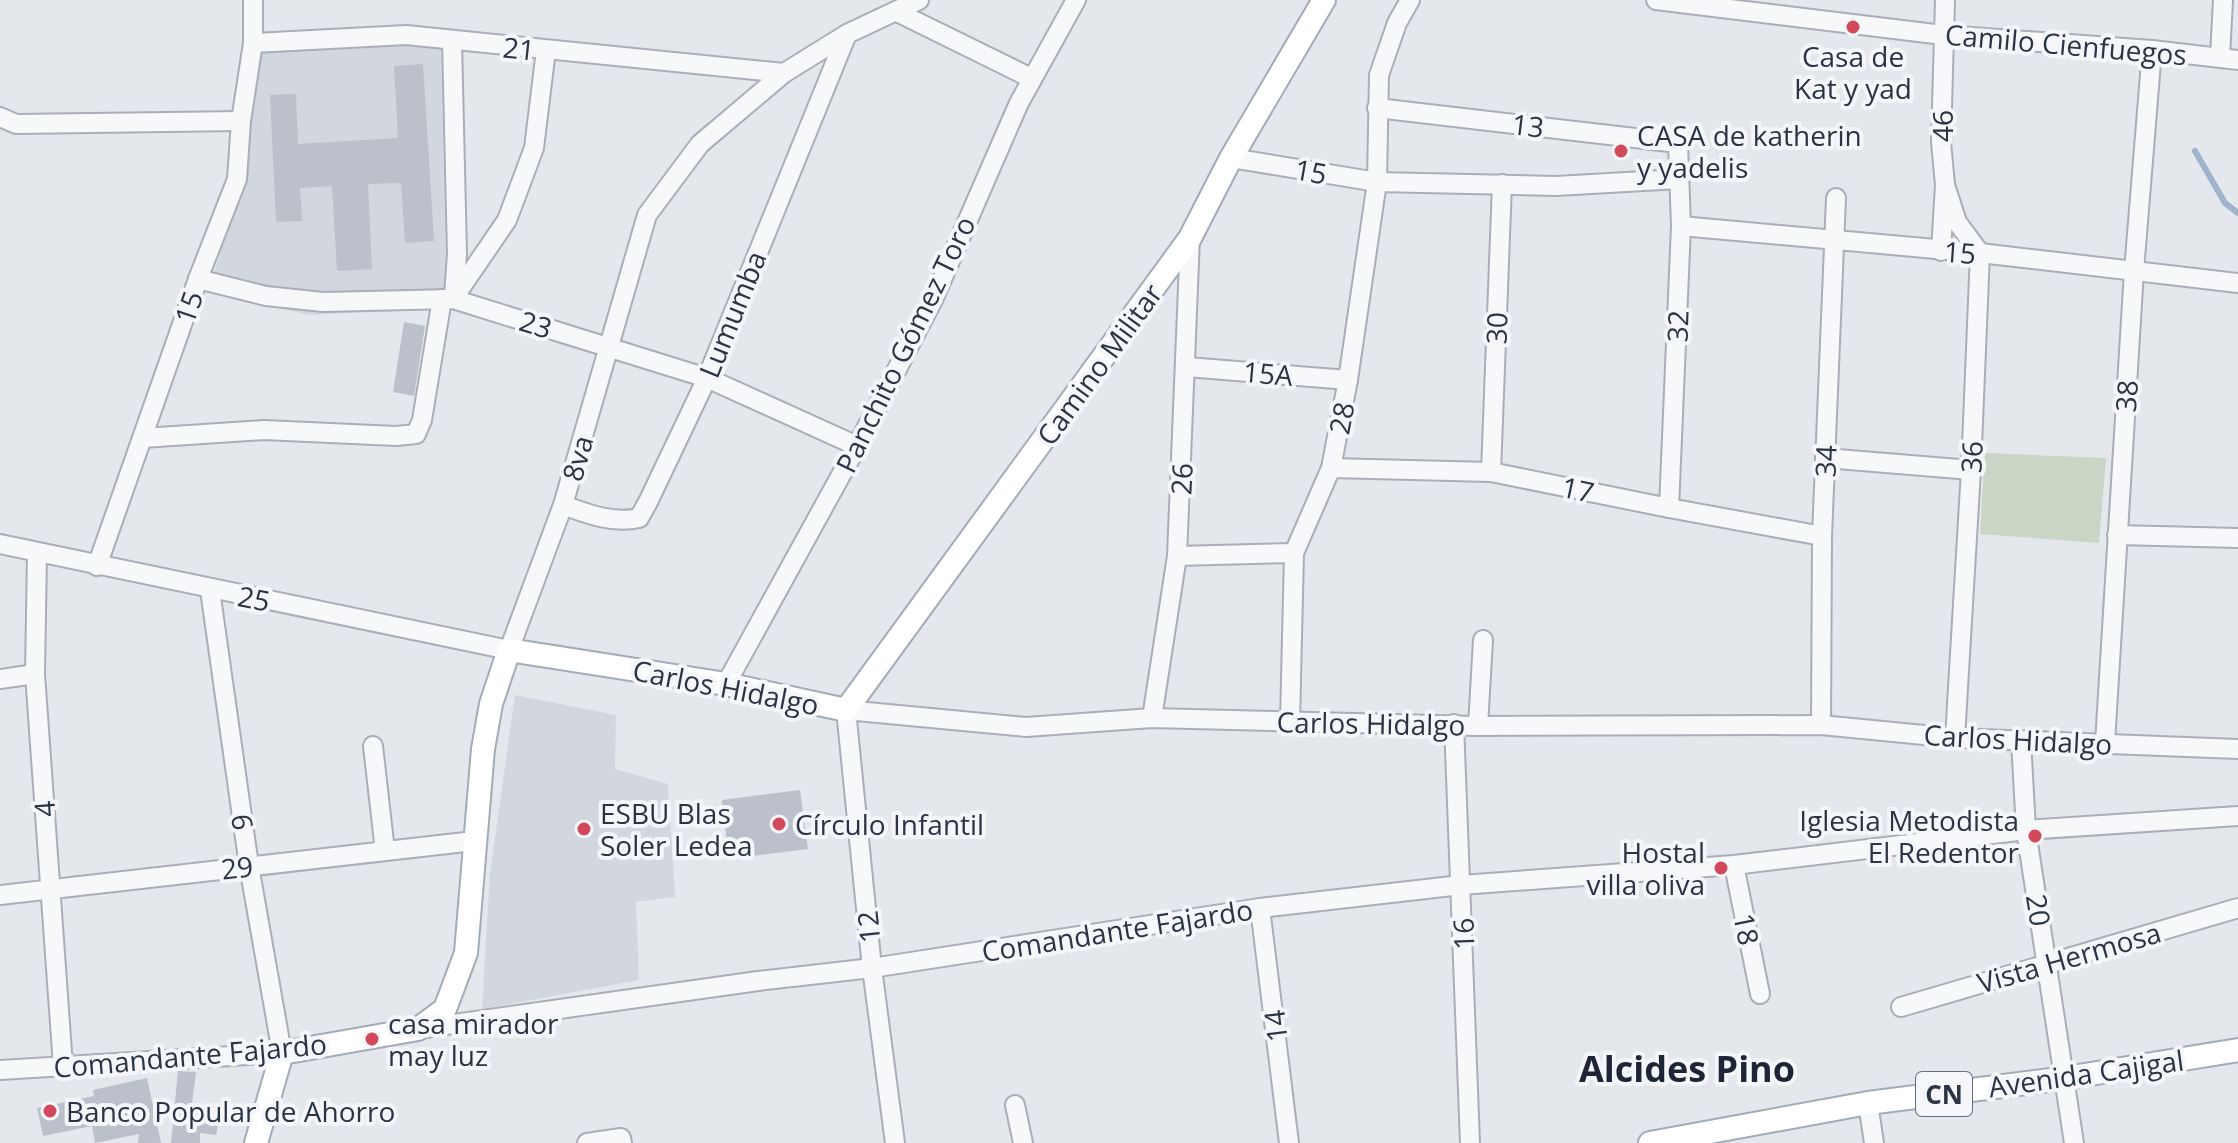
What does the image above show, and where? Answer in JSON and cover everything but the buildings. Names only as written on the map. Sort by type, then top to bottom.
[{"type":"main road","name":"Camino Militar","points":[[846,710],[1190,238],[1231,158],[1324,0]]},
{"type":"main road","name":"Carlos Hidalgo","points":[[509,650],[726,684],[846,710]]},
{"type":"main road","name":"8va","points":[[418,1029],[445,1009],[466,953],[483,749],[491,704],[509,650]]},
{"type":"main road","name":"Comandante Fajardo","points":[[282,1053],[418,1029]]},
{"type":"main road","name":"Avenida Cajigal","points":[[1650,1143],[1868,1103],[2066,1078],[2238,1050]]},
{"type":"main road","points":[[256,1143],[282,1053]]},
{"type":"street","name":"15","points":[[97,566],[198,279],[237,179],[241,121],[253,43],[253,0]]},
{"type":"street","name":"8va","points":[[509,650],[563,505],[647,215],[700,144],[784,73],[847,34],[919,0]]},
{"type":"street","name":"Panchito Gómez Toro","points":[[726,684],[933,300],[1031,78],[1076,0]]},
{"type":"street","name":"28","points":[[1290,722],[1294,553],[1331,468],[1348,380],[1377,182],[1379,75],[1397,23],[1410,0]]},
{"type":"street","name":"Camilo Cienfuegos","points":[[1656,0],[1943,35],[2229,58]]},
{"type":"street","name":"46","points":[[1941,251],[1945,185],[1941,142],[1945,0]]},
{"type":"street","points":[[2223,0],[2229,58]]},
{"type":"street","points":[[897,12],[1031,78]]},
{"type":"street","name":"Lumumba","points":[[563,505],[591,515],[628,521],[639,518],[707,378],[847,34]]},
{"type":"street","name":"21","points":[[253,43],[406,35],[784,73]]},
{"type":"street","points":[[143,438],[264,430],[396,436],[416,434],[422,420],[457,254],[452,41]]},
{"type":"street","points":[[448,299],[507,220],[534,148],[546,50]]},
{"type":"street","name":"38","points":[[2105,743],[2134,271],[2152,50]]},
{"type":"street","name":"13","points":[[1377,108],[1678,143]]},
{"type":"street","points":[[0,117],[16,124],[241,121]]},
{"type":"street","name":"32","points":[[1669,508],[1681,226],[1678,143]]},
{"type":"street","name":"15","points":[[1231,158],[1377,182],[1556,186],[1679,179]]},
{"type":"street","name":"30","points":[[1491,472],[1502,184]]},
{"type":"street","points":[[1945,185],[1957,222],[1980,253]]},
{"type":"street","name":"34","points":[[1821,725],[1822,536],[1836,198]]},
{"type":"street","name":"15","points":[[1681,226],[1980,253],[2238,283]]},
{"type":"street","name":"26","points":[[1152,718],[1177,556],[1190,238]]},
{"type":"street","name":"36","points":[[1955,738],[1980,253]]},
{"type":"street","name":"23","points":[[198,279],[266,296],[323,302],[448,299],[707,378],[857,446]]},
{"type":"street","name":"15A","points":[[1187,367],[1348,380]]},
{"type":"street","points":[[1825,458],[1971,470]]},
{"type":"street","name":"17","points":[[1331,468],[1491,472],[1822,536]]},
{"type":"street","points":[[2117,535],[2238,538]]},
{"type":"street","name":"25","points":[[0,544],[509,650]]},
{"type":"street","name":"4","points":[[37,553],[35,674],[63,1066]]},
{"type":"street","points":[[1177,556],[1294,553]]},
{"type":"street","name":"6","points":[[210,590],[249,866],[282,1053]]},
{"type":"street","points":[[1478,726],[1483,640]]},
{"type":"street","points":[[0,679],[35,674]]},
{"type":"street","name":"Carlos Hidalgo","points":[[846,710],[1026,727],[1152,718],[1478,726],[1821,725],[1955,738],[2238,749]]},
{"type":"street","name":"12","points":[[846,710],[872,968],[895,1143]]},
{"type":"street","name":"16","points":[[1454,724],[1470,1143]]},
{"type":"street","name":"20","points":[[2021,740],[2026,830],[2074,1143]]},
{"type":"street","points":[[373,746],[385,851]]},
{"type":"street","name":"Comandante Fajardo","points":[[418,1029],[872,968],[1260,908],[1461,885],[1734,865],[2026,830],[2238,816]]},
{"type":"street","name":"29","points":[[0,895],[474,841]]},
{"type":"street","name":"18","points":[[1734,865],[1760,994]]},
{"type":"street","name":"14","points":[[1260,908],[1289,1143]]},
{"type":"street","name":"Vista Hermosa","points":[[1901,1007],[2238,908]]},
{"type":"street","name":"Comandante Fajardo","points":[[0,1070],[282,1053]]},
{"type":"street","points":[[1868,1103],[1874,1143]]},
{"type":"street","points":[[1015,1105],[1023,1143]]},
{"type":"street","points":[[587,1143],[621,1138],[622,1143]]},
{"type":"shaded area","points":[[404,41],[441,43],[447,308],[309,315],[209,290],[243,177],[258,49]]},
{"type":"shaded area","name":"ESBU Blas Soler Ledea","points":[[515,695],[616,715],[615,769],[668,784],[675,897],[636,902],[639,980],[482,1009],[490,874]]},
{"type":"green space","points":[[1985,453],[2106,458],[2099,543],[1980,534]]},
{"type":"waterway","points":[[2195,151],[2225,203],[2238,213]]},
{"type":"place","name":"Casa de Kat y yad","points":[[1853,27]]},
{"type":"place","name":"CASA de katherin y yadelis","points":[[1621,151]]},
{"type":"place","name":"Círculo Infantil","points":[[779,824]]},
{"type":"place","name":"ESBU Blas Soler Ledea","points":[[584,829]]},
{"type":"place","name":"Iglesia Metodista El Redentor","points":[[2035,836]]},
{"type":"place","name":"Hostal villa oliva","points":[[1721,868]]},
{"type":"place","name":"casa mirador may luz","points":[[372,1039]]},
{"type":"place","name":"Banco Popular de Ahorro","points":[[50,1111]]},
{"type":"district","name":"Alcides Pino","points":[[1687,1068]]}]
